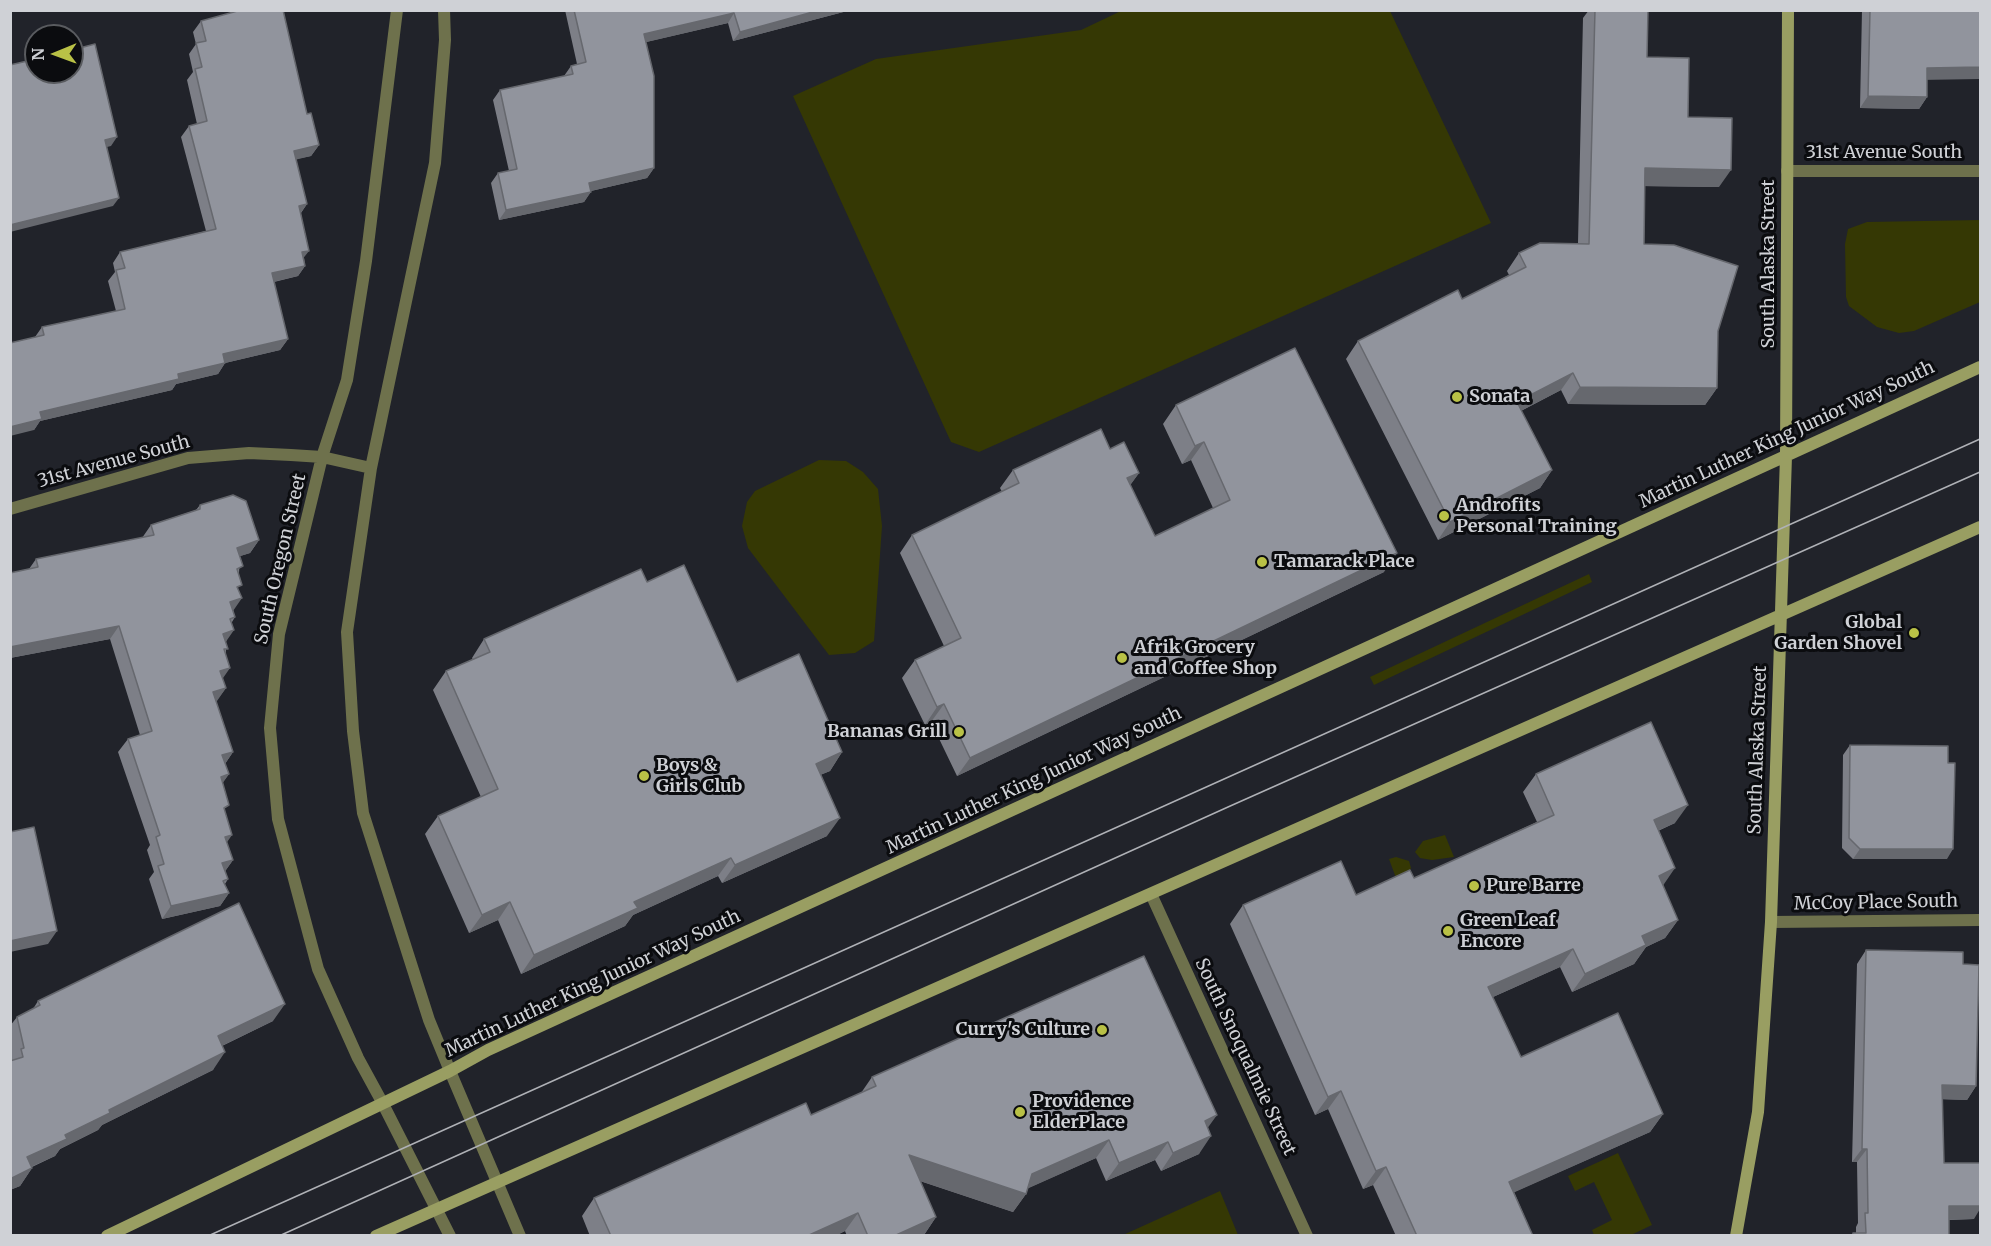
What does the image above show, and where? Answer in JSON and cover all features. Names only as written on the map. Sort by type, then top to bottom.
[{"type":"main road","name":"South Alaska Street","points":[[1736,1236],[1758,1112],[1771,922],[1785,456],[1788,10]]},
{"type":"main road","name":"Martin Luther King Junior Way South","points":[[107,1236],[450,1071],[488,1050],[1980,367]]},
{"type":"main road","points":[[376,1236],[1151,894],[1224,859],[1980,527]]},
{"type":"street","name":"South Oregon Street","points":[[397,10],[366,261],[347,380],[322,457],[279,634],[270,728],[278,819],[318,969],[354,1050],[438,1208],[450,1236]]},
{"type":"street","points":[[444,10],[445,40],[435,163],[371,468],[347,632],[353,731],[363,813],[429,1020],[520,1236]]},
{"type":"street","name":"31st Avenue South","points":[[1787,171],[1980,171]]},
{"type":"street","name":"31st Avenue South","points":[[10,509],[188,458],[249,453],[322,457],[371,468]]},
{"type":"street","name":"South Snoqualmie Street","points":[[1151,894],[1307,1236]]},
{"type":"street","name":"McCoy Place South","points":[[1771,922],[1980,920]]},
{"type":"shaded area","points":[[1121,11],[1390,11],[1491,223],[979,452],[951,442],[793,96],[876,59],[1081,30]]},
{"type":"shaded area","points":[[1980,220],[1980,302],[1914,331],[1899,333],[1877,327],[1849,306],[1846,297],[1845,244],[1848,229],[1867,222]]},
{"type":"shaded area","points":[[819,460],[846,461],[863,472],[878,489],[882,526],[874,641],[855,653],[829,655],[748,548],[742,526],[747,502],[755,491]]},
{"type":"shaded area","points":[[1589,574],[1592,582],[1374,685],[1370,677]]},
{"type":"shaded area","points":[[1445,835],[1454,857],[1432,860],[1420,858],[1415,852],[1423,841]]},
{"type":"shaded area","points":[[1396,857],[1409,861],[1411,868],[1409,872],[1396,878],[1389,859]]},
{"type":"shaded area","points":[[1618,1153],[1652,1225],[1631,1235],[1594,1235],[1592,1230],[1612,1220],[1594,1182],[1575,1191],[1568,1176]]},
{"type":"shaded area","points":[[1220,1191],[1238,1235],[1123,1235]]},
{"type":"building","points":[[241,10],[283,10],[307,114],[311,113],[319,145],[294,151],[307,204],[299,206],[309,251],[302,252],[305,266],[272,273],[288,339],[223,354],[225,363],[178,374],[179,379],[40,412],[42,419],[10,427],[10,343],[44,335],[42,327],[125,309],[116,270],[125,268],[120,252],[216,229],[189,126],[207,121],[195,69],[202,67],[196,43],[206,41],[201,21]]},
{"type":"building","points":[[574,10],[820,10],[740,32],[734,13],[644,34],[654,76],[654,168],[589,183],[591,192],[506,210],[498,173],[517,169],[500,90],[573,74],[571,66],[586,62]]},
{"type":"building","name":"Sonata","points":[[1595,10],[1648,10],[1647,57],[1689,58],[1688,117],[1732,118],[1731,170],[1645,168],[1644,244],[1674,245],[1738,266],[1718,331],[1717,388],[1580,387],[1573,373],[1517,402],[1552,470],[1450,522],[1358,341],[1458,290],[1462,299],[1526,267],[1519,253],[1540,243],[1589,244]]},
{"type":"building","points":[[1870,10],[1980,10],[1980,67],[1927,68],[1927,97],[1868,96]]},
{"type":"building","points":[[95,44],[117,137],[105,140],[119,198],[10,225],[10,65],[24,62],[24,84],[84,84],[84,47]]},
{"type":"building","name":"Tamarack Place","points":[[1295,348],[1397,553],[970,758],[944,704],[937,707],[915,660],[961,638],[912,535],[1019,483],[1013,470],[1101,429],[1110,449],[1124,442],[1139,473],[1127,478],[1155,536],[1230,500],[1204,442],[1195,446],[1176,405]]},
{"type":"building","points":[[233,495],[246,501],[259,540],[237,548],[243,566],[237,569],[242,585],[237,587],[242,598],[230,602],[235,617],[230,619],[234,630],[223,634],[228,649],[224,649],[230,668],[220,671],[226,688],[213,692],[233,752],[222,755],[229,774],[221,777],[229,805],[224,808],[232,835],[225,837],[233,860],[222,863],[228,879],[223,881],[229,893],[171,906],[158,866],[164,864],[156,837],[160,835],[128,739],[152,731],[119,626],[10,647],[10,573],[38,567],[36,559],[154,535],[151,525],[200,509],[200,505]]},
{"type":"building","name":"Boys & Girls Club","points":[[684,565],[737,682],[799,654],[842,752],[816,764],[840,818],[735,865],[731,858],[634,902],[638,908],[534,955],[510,902],[482,915],[438,816],[498,789],[446,671],[490,652],[484,639],[641,569],[647,582]]},
{"type":"building","points":[[1651,722],[1688,805],[1654,820],[1675,868],[1659,876],[1678,920],[1642,936],[1646,945],[1585,974],[1573,949],[1488,987],[1521,1057],[1618,1013],[1663,1114],[1509,1182],[1533,1236],[1417,1236],[1386,1167],[1376,1171],[1341,1091],[1328,1097],[1243,905],[1341,861],[1356,895],[1410,870],[1414,878],[1554,815],[1536,774]]},
{"type":"building","points":[[1850,745],[1948,746],[1948,763],[1955,763],[1953,849],[1860,849],[1849,838]]},
{"type":"building","points":[[34,827],[57,931],[10,941],[10,832]]},
{"type":"building","points":[[239,903],[285,1004],[218,1036],[225,1052],[109,1110],[110,1113],[65,1135],[67,1139],[27,1157],[32,1168],[10,1179],[10,1061],[23,1057],[21,1049],[24,1048],[17,1017],[40,1005],[38,1001]]},
{"type":"building","points":[[1866,950],[1963,952],[1963,964],[1979,965],[1976,1086],[1942,1085],[1944,1163],[1980,1163],[1980,1206],[1949,1206],[1949,1236],[1853,1236],[1853,1233],[1866,1233],[1865,1213],[1868,1213],[1867,1149],[1862,1149]]},
{"type":"building","name":"Providence ElderPlace","points":[[1144,956],[1217,1115],[1205,1121],[1211,1136],[1173,1153],[1168,1142],[1119,1163],[1109,1140],[1032,1174],[1026,1194],[909,1155],[936,1217],[894,1236],[868,1236],[858,1213],[807,1236],[611,1236],[594,1198],[806,1103],[811,1115],[876,1086],[872,1077]]},
{"type":"tram line","points":[[208,1236],[1980,439]]},
{"type":"tram line","points":[[279,1236],[1228,807],[1980,472]]},
{"type":"place","name":"Sonata","points":[[1457,397]]},
{"type":"place","name":"Androfits Personal Training","points":[[1444,516]]},
{"type":"place","name":"Tamarack Place","points":[[1262,562]]},
{"type":"place","name":"Global Garden Shovel","points":[[1914,633]]},
{"type":"place","name":"Afrik Grocery and Coffee Shop","points":[[1122,658]]},
{"type":"place","name":"Bananas Grill","points":[[959,732]]},
{"type":"place","name":"Boys & Girls Club","points":[[644,776]]},
{"type":"place","name":"Pure Barre","points":[[1474,886]]},
{"type":"place","name":"Green Leaf Encore","points":[[1448,931]]},
{"type":"place","name":"Curry's Culture","points":[[1102,1030]]},
{"type":"place","name":"Providence ElderPlace","points":[[1020,1112]]}]
